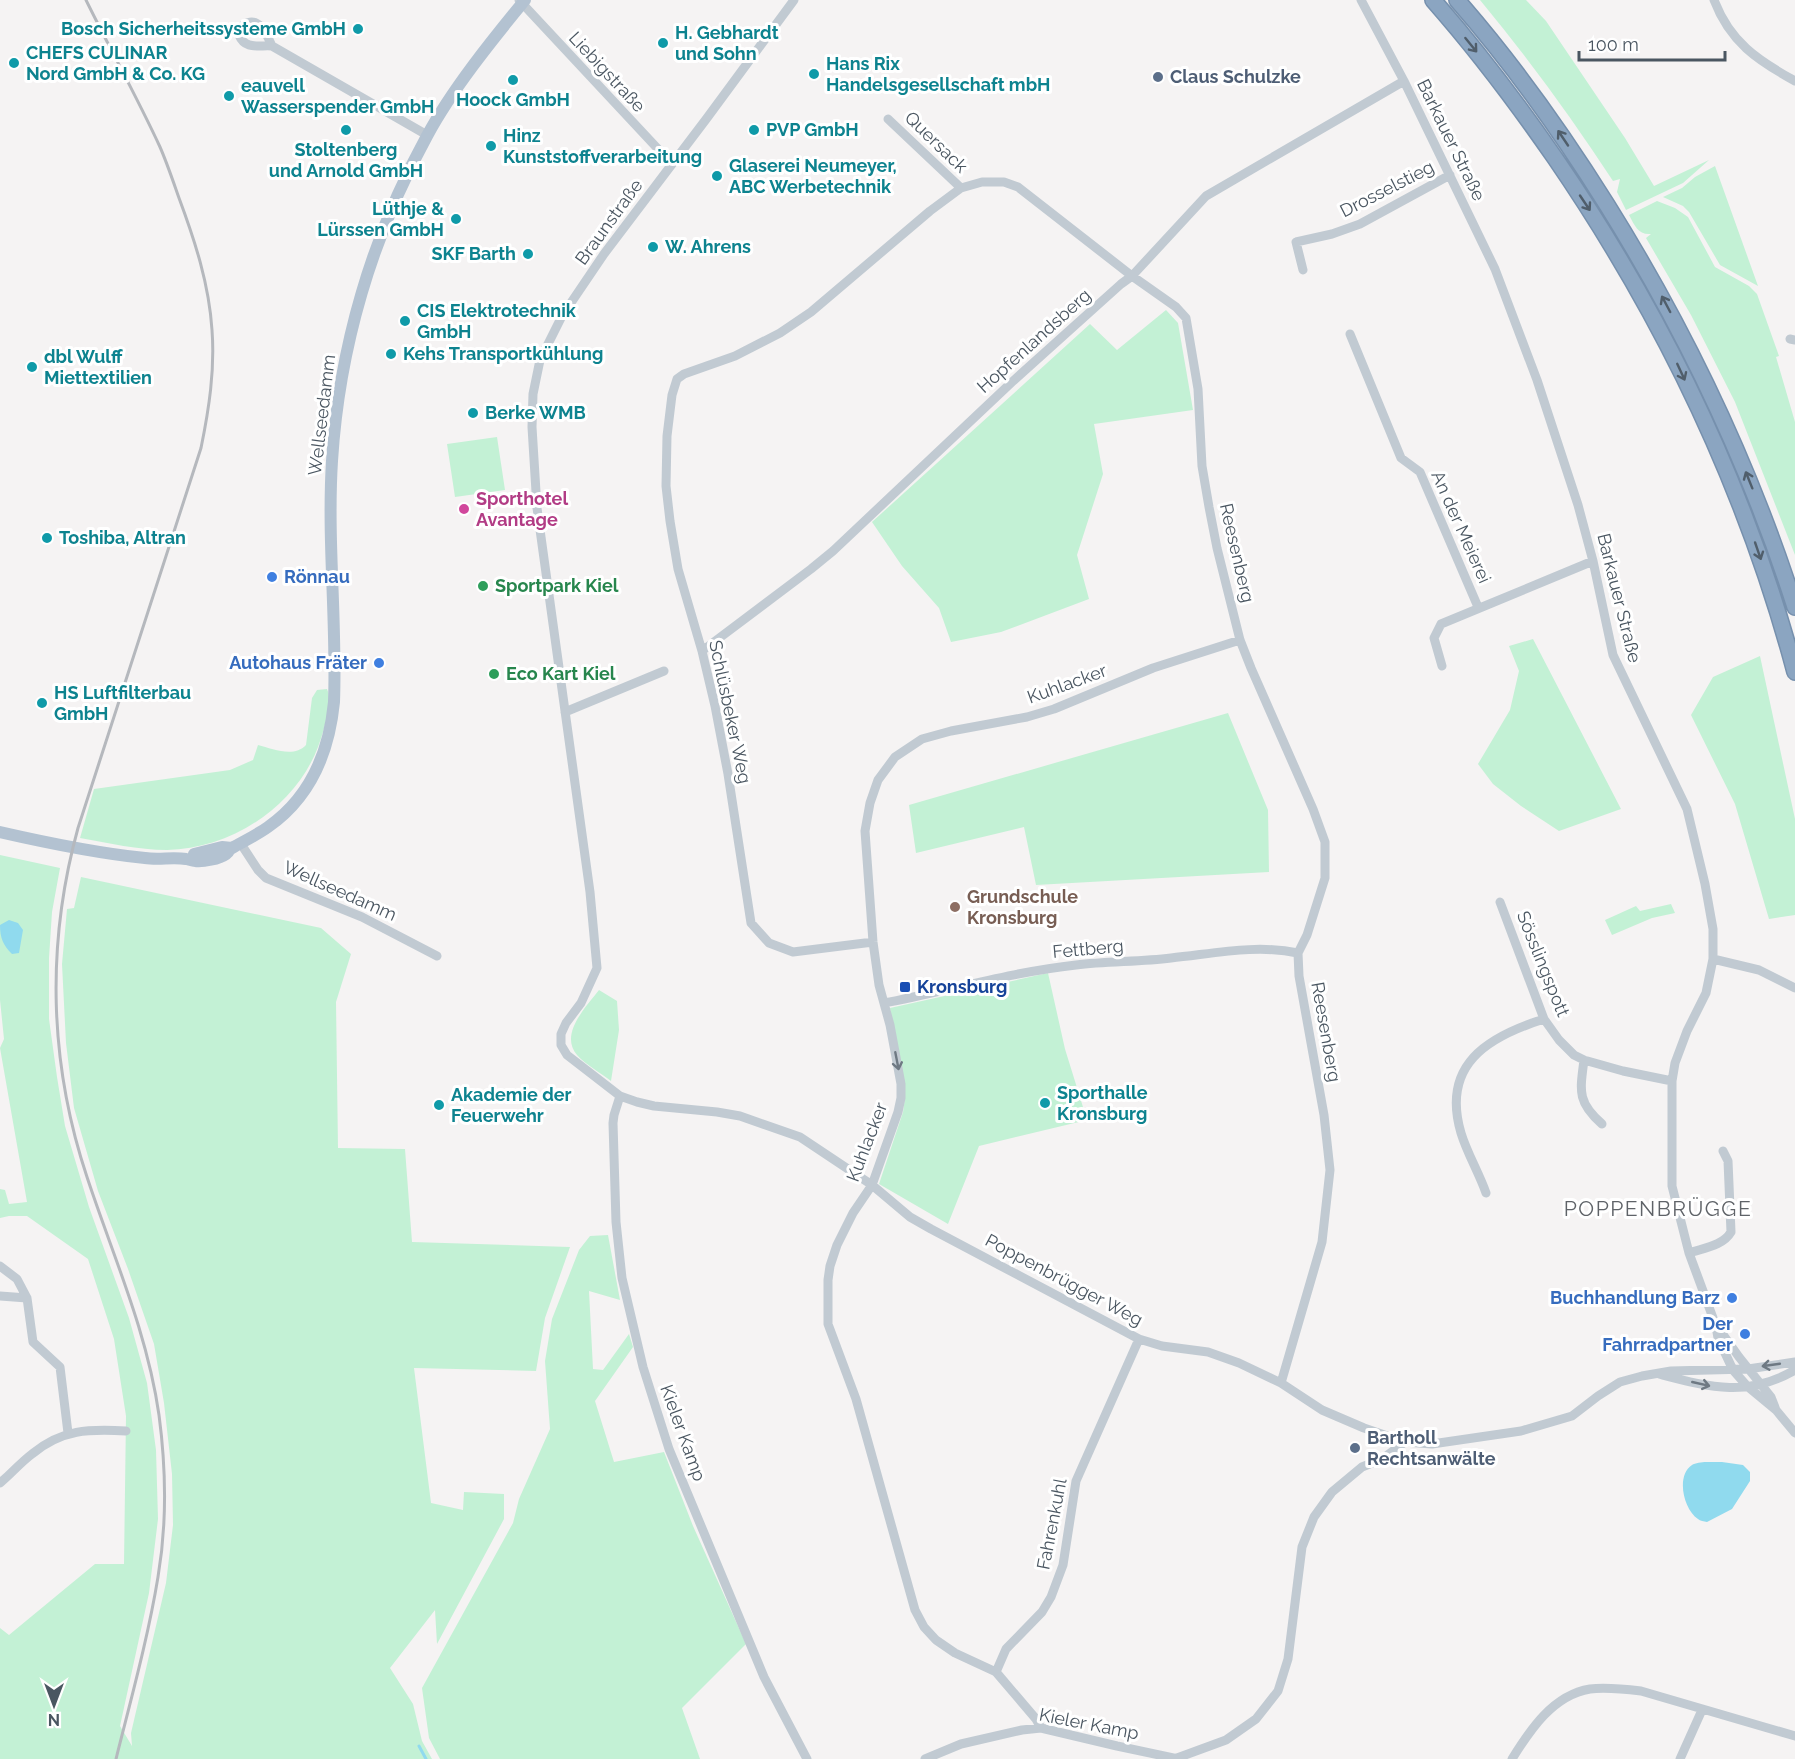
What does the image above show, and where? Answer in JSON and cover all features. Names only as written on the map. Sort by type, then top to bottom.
[{"type":"highway","points":[[1433,0],[1531,122],[1599,223],[1647,306],[1710,432],[1736,495],[1773,596],[1795,672]]},
{"type":"highway","points":[[1457,0],[1550,119],[1583,168],[1660,294],[1695,360],[1733,441],[1770,534],[1795,607]]},
{"type":"main road","name":"Wellseedamm","points":[[0,832],[145,859],[185,859],[193,854],[237,846],[271,825],[301,797],[318,770],[331,731],[335,688],[332,462],[339,394],[351,328],[380,236],[427,135],[522,1]]},
{"type":"street","name":"Braunstraße","points":[[561,1034],[597,969],[590,892],[537,508],[532,427],[533,394],[540,360],[562,316],[604,254],[794,0]]},
{"type":"street","name":"Barkauer Straße","points":[[1361,0],[1404,81],[1495,269],[1537,380],[1578,505],[1593,561],[1612,655],[1687,809],[1713,929],[1713,959],[1706,993],[1687,1031],[1675,1063],[1672,1081],[1672,1186],[1689,1253],[1716,1326],[1718,1338],[1732,1370],[1776,1410],[1795,1433]]},
{"type":"street","points":[[1714,0],[1721,17],[1740,44],[1762,62],[1795,81]]},
{"type":"street","name":"Liebigstraße","points":[[522,1],[672,164]]},
{"type":"street","points":[[272,46],[427,135]]},
{"type":"street","name":"Hopfenlandsberg","points":[[702,651],[833,551],[1012,382],[1132,276],[1206,196],[1404,81]]},
{"type":"street","name":"Quersack","points":[[888,119],[961,188]]},
{"type":"street","name":"Drosselstieg","points":[[1303,270],[1296,242],[1352,227],[1450,175]]},
{"type":"street","name":"Reesenberg","points":[[677,379],[684,374],[735,356],[780,333],[812,312],[930,211],[961,188],[982,182],[1004,182],[1018,187],[1132,276],[1176,307],[1186,318],[1198,389],[1203,466],[1209,507],[1216,548],[1240,640],[1313,809],[1324,842],[1325,878],[1307,935],[1298,953],[1299,976],[1324,1115],[1329,1170],[1322,1242],[1281,1383]]},
{"type":"street","name":"An der Meierei","points":[[1350,334],[1401,458],[1420,472],[1478,607]]},
{"type":"street","name":"Schlüsbeker Weg","points":[[677,379],[672,395],[667,436],[666,486],[670,521],[678,569],[702,651],[728,774],[751,923],[769,943],[793,952],[873,942]]},
{"type":"street","points":[[1442,666],[1434,638],[1441,624],[1593,561]]},
{"type":"street","name":"Kuhlacker","points":[[1041,1728],[996,1672],[955,1653],[936,1640],[924,1627],[915,1610],[856,1399],[828,1324],[828,1280],[837,1245],[853,1213],[872,1185],[901,1098],[901,1084],[873,942],[865,831],[870,804],[878,780],[895,757],[922,739],[951,731],[1027,717],[1054,709],[1153,668],[1240,640]]},
{"type":"street","points":[[565,712],[664,670]]},
{"type":"street","name":"Wellseedamm","points":[[237,846],[266,878],[362,918],[437,956]]},
{"type":"street","name":"Sösslingspott","points":[[1500,902],[1544,1019],[1558,1040],[1574,1055],[1584,1060],[1672,1081]]},
{"type":"street","name":"Fettberg","points":[[884,1004],[1039,970],[1077,964],[1142,961],[1238,951],[1280,949],[1298,953]]},
{"type":"street","points":[[1713,959],[1759,970],[1795,988]]},
{"type":"street","points":[[1486,1193],[1461,1135],[1457,1116],[1457,1093],[1462,1072],[1489,1042],[1515,1028],[1544,1019]]},
{"type":"street","name":"Poppenbrügger Weg","points":[[561,1034],[561,1045],[567,1055],[620,1096],[654,1106],[729,1114],[779,1128],[800,1137],[872,1185],[910,1216],[931,1229],[1138,1339],[1162,1346],[1208,1352],[1239,1363],[1281,1383],[1322,1410],[1405,1442],[1432,1444],[1472,1440],[1521,1431],[1572,1416],[1620,1382],[1656,1374],[1671,1371],[1748,1369],[1795,1362]]},
{"type":"street","points":[[1584,1060],[1581,1086],[1586,1108],[1602,1124]]},
{"type":"street","name":"Kieler Kamp","points":[[620,1096],[613,1124],[616,1222],[622,1278],[643,1367],[669,1449],[759,1667],[807,1759]]},
{"type":"street","points":[[1689,1253],[1718,1244],[1727,1239],[1731,1232],[1728,1161],[1723,1151]]},
{"type":"street","points":[[0,1266],[17,1279],[27,1298],[33,1342],[60,1367],[68,1433]]},
{"type":"street","points":[[0,1296],[27,1298]]},
{"type":"street","name":"Barkauer Straße","points":[[1716,1326],[1771,1397],[1776,1410]]},
{"type":"street","name":"Fahrenkuhl","points":[[996,1672],[1006,1649],[1042,1612],[1051,1597],[1063,1566],[1076,1481],[1138,1339]]},
{"type":"street","name":"Poppenbrügger Weg","points":[[1656,1374],[1716,1388],[1761,1384],[1784,1377],[1795,1370]]},
{"type":"street","points":[[0,1483],[33,1453],[68,1433],[98,1430],[126,1431]]},
{"type":"street","points":[[1178,1759],[1226,1740],[1256,1719],[1278,1691],[1288,1659],[1302,1547],[1314,1517],[1332,1492],[1362,1467],[1382,1459],[1405,1442]]},
{"type":"street","points":[[1512,1759],[1539,1720],[1560,1702],[1589,1689],[1616,1688],[1641,1691],[1795,1736]]},
{"type":"street","points":[[1680,1759],[1702,1710]]},
{"type":"street","name":"Kieler Kamp","points":[[925,1759],[961,1744],[1041,1728],[1178,1759]]},
{"type":"green space","points":[[1480,0],[1526,0],[1546,21],[1625,138],[1654,186],[1709,160],[1683,183],[1626,210],[1617,192],[1620,179],[1613,181],[1549,89]]},
{"type":"green space","points":[[1715,166],[1758,286],[1720,265],[1689,212],[1683,206],[1663,197],[1682,188],[1695,177]]},
{"type":"green space","points":[[1657,201],[1675,208],[1688,217],[1715,267],[1749,286],[1757,294],[1779,356],[1776,357],[1795,422],[1795,555],[1735,402],[1691,315],[1646,238],[1651,234],[1640,231],[1629,215]]},
{"type":"green space","points":[[1166,310],[1178,323],[1193,410],[1094,424],[1103,474],[1077,555],[1089,599],[1001,632],[951,642],[939,608],[902,566],[872,522],[1090,324],[1117,350]]},
{"type":"green space","points":[[497,437],[505,490],[455,497],[447,444]]},
{"type":"green space","points":[[1533,639],[1621,809],[1559,831],[1493,784],[1478,764],[1510,710],[1519,671],[1509,646]]},
{"type":"green space","points":[[1760,656],[1795,819],[1795,915],[1769,919],[1735,804],[1691,715],[1713,677]]},
{"type":"green space","points":[[327,689],[329,701],[325,726],[308,769],[277,806],[258,821],[237,833],[191,848],[145,849],[80,838],[94,789],[230,770],[253,760],[258,745],[289,752],[301,749],[306,745],[312,698],[317,690]]},
{"type":"green space","points":[[1228,713],[1268,810],[1269,872],[1036,885],[1024,827],[916,853],[909,805]]},
{"type":"green space","points":[[0,855],[60,868],[52,912],[49,1019],[65,1126],[89,1207],[129,1318],[147,1383],[156,1450],[158,1519],[149,1593],[120,1726],[132,1746],[131,1733],[166,1583],[173,1525],[172,1474],[164,1403],[154,1344],[98,1191],[74,1108],[66,1043],[62,964],[67,909],[74,908],[81,877],[321,928],[351,954],[336,1002],[338,1148],[405,1149],[412,1242],[570,1247],[545,1318],[536,1371],[414,1368],[431,1503],[463,1510],[464,1492],[504,1494],[504,1519],[437,1644],[435,1610],[390,1668],[413,1704],[422,1741],[432,1759],[0,1759],[0,1628],[9,1635],[95,1564],[124,1564],[126,1416],[114,1339],[88,1259],[27,1216],[0,1218],[0,1189],[5,1190],[9,1204],[27,1202],[0,1048],[4,1039],[0,1000]]},
{"type":"green space","points":[[1671,904],[1675,913],[1652,918],[1612,935],[1605,920],[1636,906],[1640,911]]},
{"type":"green space","points":[[1048,973],[1065,1049],[1087,1120],[979,1146],[948,1224],[879,1184],[903,1112],[905,1098],[890,1008]]},
{"type":"green space","points":[[599,990],[617,1001],[619,1030],[611,1081],[589,1066],[572,1047],[571,1038],[576,1021]]},
{"type":"green space","points":[[608,1235],[620,1300],[589,1291],[593,1369],[603,1370],[629,1334],[633,1347],[595,1401],[614,1462],[664,1452],[693,1526],[746,1644],[682,1708],[700,1759],[440,1759],[429,1738],[422,1688],[513,1523],[519,1499],[550,1429],[545,1361],[552,1319],[579,1250],[590,1236]]},
{"type":"water","points":[[9,920],[18,923],[23,930],[19,953],[12,954],[1,938],[0,925]]},
{"type":"water","points":[[1706,1462],[1743,1465],[1750,1472],[1750,1481],[1732,1509],[1707,1522],[1699,1520],[1688,1508],[1683,1492],[1684,1476],[1687,1470],[1692,1465]]},
{"type":"waterway","points":[[419,1746],[426,1759]]},
{"type":"railway","points":[[86,0],[151,128],[170,172],[200,263],[208,296],[213,345],[211,389],[201,448],[78,828],[61,915],[57,959],[56,1003],[59,1047],[74,1134],[138,1324],[154,1384],[163,1455],[164,1516],[158,1577],[144,1646],[116,1759]]},
{"type":"place","name":"Bosch Sicherheitssysteme GmbH","points":[[358,29]]},
{"type":"place","name":"H. Gebhardt und Sohn","points":[[663,43]]},
{"type":"place","name":"CHEFS CULINAR Nord GmbH & Co. KG","points":[[14,63]]},
{"type":"place","name":"Hans Rix Handelsgesellschaft mbH","points":[[814,74]]},
{"type":"place","name":"Claus Schulzke","points":[[1158,77]]},
{"type":"place","name":"Hoock GmbH","points":[[513,80]]},
{"type":"place","name":"eauvell Wasserspender GmbH","points":[[229,96]]},
{"type":"place","name":"Stoltenberg und Arnold GmbH","points":[[346,130]]},
{"type":"place","name":"PVP GmbH","points":[[754,130]]},
{"type":"place","name":"Hinz Kunststoffverarbeitung","points":[[491,146]]},
{"type":"place","name":"Glaserei Neumeyer, ABC Werbetechnik","points":[[717,176]]},
{"type":"place","name":"Lüthje & Lürssen GmbH","points":[[456,219]]},
{"type":"place","name":"W. Ahrens","points":[[653,247]]},
{"type":"place","name":"SKF Barth","points":[[528,254]]},
{"type":"place","name":"CIS Elektrotechnik GmbH","points":[[405,321]]},
{"type":"place","name":"Kehs Transportkühlung","points":[[391,354]]},
{"type":"place","name":"dbl Wulff Miettextilien","points":[[32,367]]},
{"type":"place","name":"Berke WMB","points":[[473,413]]},
{"type":"place","name":"Sporthotel Avantage","points":[[464,509]]},
{"type":"place","name":"Toshiba, Altran","points":[[47,538]]},
{"type":"place","name":"Rönnau","points":[[272,577]]},
{"type":"place","name":"Sportpark Kiel","points":[[483,586]]},
{"type":"place","name":"Autohaus Fräter","points":[[379,663]]},
{"type":"place","name":"Eco Kart Kiel","points":[[494,674]]},
{"type":"place","name":"HS Luftfilterbau GmbH","points":[[42,703]]},
{"type":"place","name":"Grundschule Kronsburg","points":[[955,907]]},
{"type":"place","name":"Kronsburg","points":[[905,987]]},
{"type":"place","name":"Sporthalle Kronsburg","points":[[1045,1103]]},
{"type":"place","name":"Akademie der Feuerwehr","points":[[439,1105]]},
{"type":"place","name":"Buchhandlung Barz","points":[[1732,1298]]},
{"type":"place","name":"Der Fahrradpartner","points":[[1745,1334]]},
{"type":"place","name":"Bartholl Rechtsanwälte","points":[[1355,1448]]},
{"type":"district","name":"POPPENBRÜGGE","points":[[1658,1209]]}]
